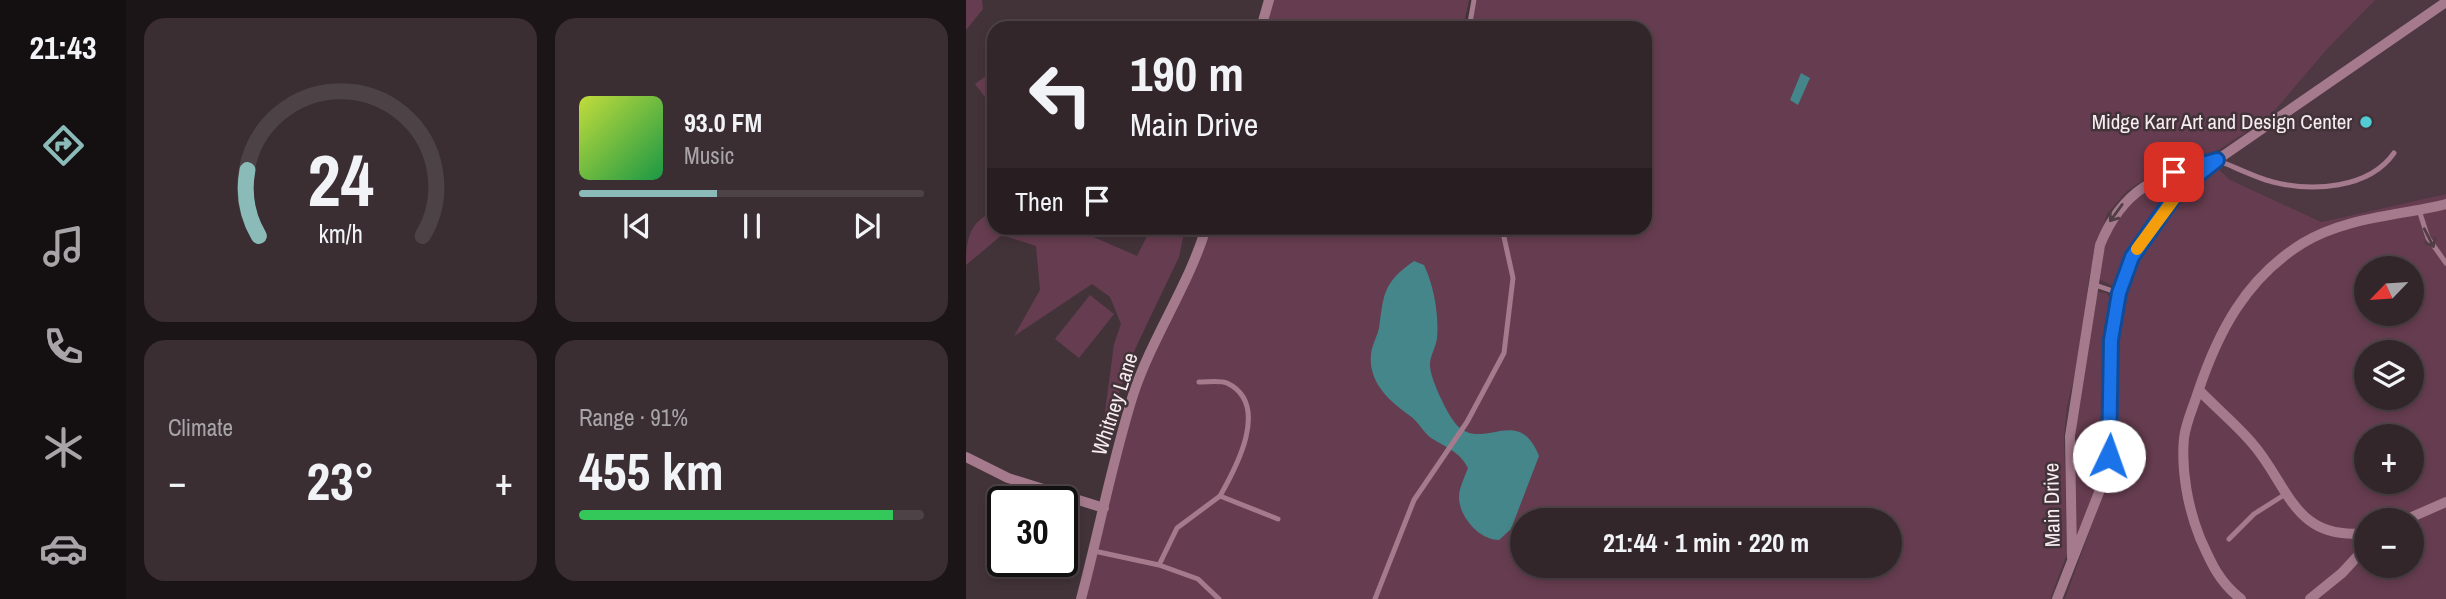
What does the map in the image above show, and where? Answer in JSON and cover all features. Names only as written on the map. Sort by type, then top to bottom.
[{"type":"street","points":[[1263,21],[1269,0]]},
{"type":"street","name":"Main Drive","points":[[2072,561],[2107,472],[2111,441],[2111,340],[2119,293],[2132,257],[2178,191],[2217,160],[2446,2]]},
{"type":"street","name":"Main Drive","points":[[2072,561],[2070,436],[2100,245],[2110,219],[2130,195],[2174,172],[2217,160]]},
{"type":"street","points":[[2241,599],[2223,583],[2214,570],[2196,527],[2186,486],[2184,437],[2217,340],[2237,304],[2268,270],[2302,244],[2334,228],[2446,204]]},
{"type":"street","name":"Whitney Lane","points":[[1081,599],[1133,395],[1190,274],[1204,235]]},
{"type":"street","points":[[2199,390],[2252,443],[2284,495],[2313,523],[2354,534]]},
{"type":"street","points":[[966,457],[1009,478],[1104,508]]},
{"type":"street","points":[[2424,512],[2446,502]]},
{"type":"street","points":[[2310,599],[2354,560]]},
{"type":"street","points":[[2057,599],[2072,561]]},
{"type":"lane","points":[[1470,21],[1474,0]]},
{"type":"lane","points":[[2217,160],[2272,182],[2308,186],[2362,179],[2379,171],[2393,153]]},
{"type":"lane","points":[[2419,210],[2428,238],[2446,263]]},
{"type":"lane","points":[[1375,599],[1414,500],[1467,422],[1504,352],[1513,278],[1504,235]]},
{"type":"lane","points":[[2092,284],[2119,293]]},
{"type":"lane","points":[[1159,565],[1177,528],[1220,496],[1243,454],[1248,437],[1247,412],[1242,394],[1225,382],[1199,382]]},
{"type":"lane","points":[[2229,539],[2254,514],[2284,495]]},
{"type":"lane","points":[[1220,496],[1278,519]]},
{"type":"lane","points":[[1094,551],[1159,565],[1198,579],[1220,599]]},
{"type":"shaded area","points":[[966,0],[982,0],[983,9],[966,30]]},
{"type":"shaded area","points":[[1269,0],[1469,0],[1464,21],[1263,21]]},
{"type":"shaded area","points":[[1477,0],[2375,0],[2327,49],[2269,117],[2220,149],[2148,177],[2127,191],[2107,214],[2089,277],[2080,355],[2067,406],[2064,435],[2067,554],[2050,599],[1081,599],[1133,395],[1203,235],[1652,235],[1652,21],[1472,21]]},
{"type":"shaded area","points":[[2289,0],[2446,0],[2446,194],[2321,222],[2114,599],[2027,599],[2078,194]]},
{"type":"shaded area","points":[[987,75],[987,100],[975,84]]},
{"type":"shaded area","points":[[2203,166],[2185,180],[2118,282],[2111,285],[2099,279],[2101,254],[2110,227],[2140,190]]},
{"type":"shaded area","points":[[2217,168],[2230,180],[2321,222],[2446,194],[2446,599],[2065,599],[2107,483],[2115,357],[2123,291],[2134,261],[2188,186]]},
{"type":"shaded area","points":[[986,216],[987,235],[1002,235],[966,265],[968,240],[974,226]]},
{"type":"shaded area","points":[[1002,235],[1089,235],[1137,256],[1148,235],[1184,235],[1179,257],[1136,347],[1101,442],[1114,344],[1121,324],[1110,297],[1092,284],[1014,336],[1040,290],[1036,246]]},
{"type":"shaded area","points":[[2098,292],[2107,293],[2113,305],[2107,454],[2075,548],[2076,420],[2094,295]]},
{"type":"shaded area","points":[[1090,295],[1114,314],[1079,358],[1055,339]]},
{"type":"water","points":[[1801,73],[1810,78],[1798,105],[1790,100]]},
{"type":"water","points":[[1414,261],[1424,265],[1428,273],[1437,329],[1430,370],[1439,395],[1455,423],[1465,431],[1476,434],[1510,430],[1521,433],[1530,440],[1539,456],[1519,508],[1510,508],[1510,530],[1499,540],[1491,539],[1477,531],[1462,511],[1459,495],[1468,468],[1461,458],[1425,433],[1412,417],[1387,397],[1376,382],[1371,364],[1372,351],[1382,306],[1391,283]]},
{"type":"slow traffic","points":[[2137,249],[2182,188]]},
{"type":"place","name":"Midge Karr Art and Design Center","points":[[2366,122]]},
{"type":"route","points":[[2109,456],[2111,340],[2119,293],[2132,257],[2178,191],[2217,160],[2174,172]]}]
